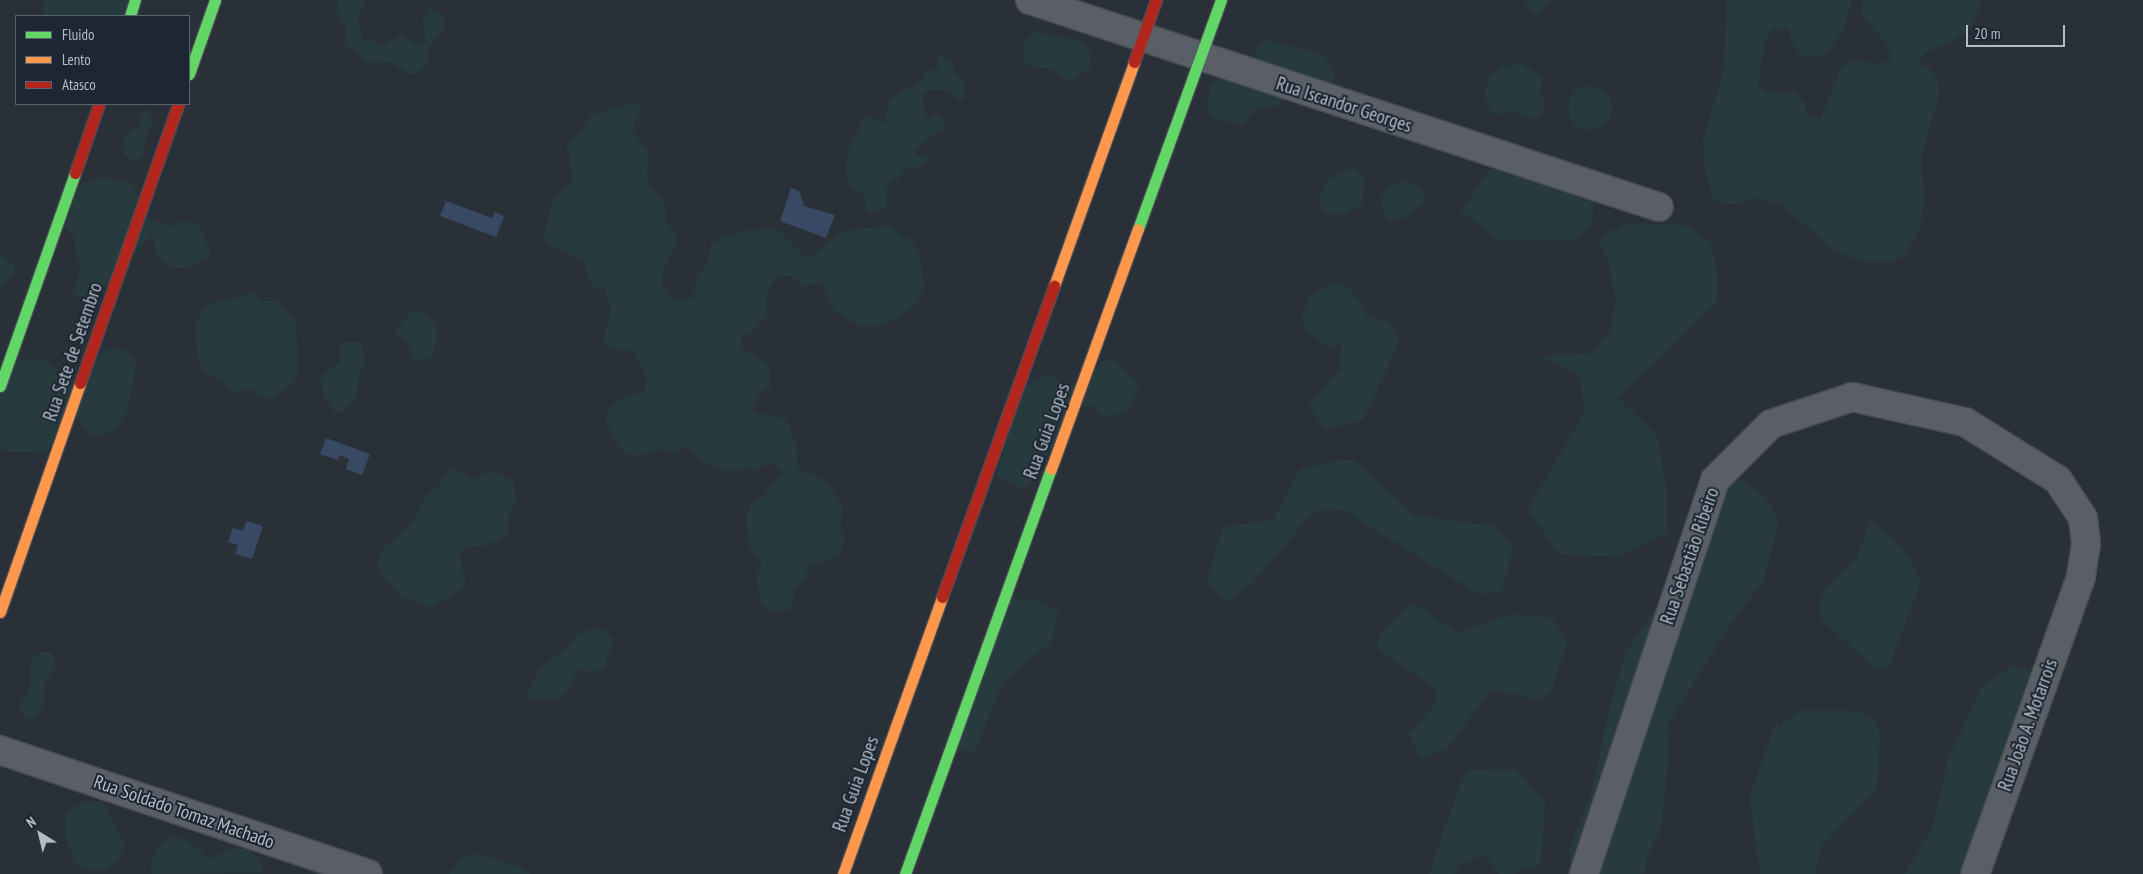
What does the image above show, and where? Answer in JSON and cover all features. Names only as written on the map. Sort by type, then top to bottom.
[{"type":"main road","points":[[130,15],[135,0]]},
{"type":"main road","points":[[190,71],[215,0]]},
{"type":"main road","name":"Rua Guia Lopes","points":[[842,874],[1156,0]]},
{"type":"main road","name":"Rua Guia Lopes","points":[[905,874],[1221,0]]},
{"type":"main road","points":[[0,386],[99,105]]},
{"type":"main road","name":"Rua Sete de Setembro","points":[[0,612],[178,105]]},
{"type":"street","name":"Rua Iscandor Georges","points":[[1030,0],[1200,58],[1659,207]]},
{"type":"street","name":"Rua Sebastião Ribeiro","points":[[1584,874],[1715,480],[1771,424],[1852,397],[1965,422],[2058,480],[2083,518],[2086,544],[2081,577]]},
{"type":"street","name":"Rua João A. Motarrois","points":[[1975,874],[2081,577]]},
{"type":"street","name":"Rua Soldado Tomaz Machado","points":[[0,750],[368,874]]},
{"type":"green space","points":[[43,0],[133,0],[125,15],[45,15]]},
{"type":"green space","points":[[338,0],[366,0],[357,19],[363,40],[370,39],[383,46],[401,35],[419,46],[425,42],[423,21],[429,8],[443,15],[445,28],[427,50],[428,64],[416,74],[409,74],[390,62],[368,63],[346,44],[346,29],[336,11]]},
{"type":"green space","points":[[1524,0],[1550,0],[1540,14],[1533,12]]},
{"type":"green space","points":[[1727,0],[1852,0],[1843,30],[1827,53],[1814,58],[1800,54],[1792,43],[1788,29],[1773,29],[1765,42],[1758,85],[1768,94],[1795,92],[1804,102],[1807,116],[1821,119],[1841,67],[1852,59],[1878,65],[1891,59],[1887,45],[1861,14],[1863,0],[1980,0],[1975,21],[1966,32],[1953,41],[1926,52],[1918,63],[1930,69],[1938,81],[1939,95],[1921,157],[1924,200],[1920,228],[1904,256],[1892,262],[1862,261],[1835,251],[1781,204],[1752,198],[1738,204],[1724,205],[1713,198],[1705,169],[1703,140],[1724,70]]},
{"type":"green space","points":[[1035,32],[1080,41],[1090,52],[1091,66],[1074,79],[1068,80],[1051,68],[1038,69],[1025,64],[1022,57],[1025,42]]},
{"type":"green space","points":[[1269,40],[1325,56],[1335,77],[1329,91],[1289,94],[1279,105],[1256,108],[1243,125],[1214,119],[1206,106],[1211,85],[1227,68],[1248,65],[1262,42]]},
{"type":"green space","points":[[939,55],[952,60],[955,74],[964,84],[965,99],[958,100],[948,90],[926,90],[922,96],[925,117],[931,118],[936,113],[945,124],[942,131],[935,133],[914,151],[919,156],[926,155],[927,162],[914,169],[907,168],[898,179],[891,181],[887,186],[886,208],[872,213],[865,209],[865,195],[852,189],[847,182],[847,154],[862,121],[867,116],[874,117],[878,123],[885,122],[888,101],[922,80],[924,73],[937,69]]},
{"type":"green space","points":[[1520,63],[1543,77],[1540,91],[1545,104],[1539,118],[1531,118],[1517,111],[1495,115],[1484,97],[1489,77],[1500,68]]},
{"type":"green space","points":[[1586,86],[1594,86],[1606,92],[1612,108],[1606,124],[1594,130],[1586,130],[1574,124],[1568,112],[1568,104],[1574,92]]},
{"type":"green space","points":[[632,102],[639,104],[640,110],[632,130],[649,153],[647,181],[666,206],[665,219],[677,237],[677,244],[666,262],[661,283],[669,296],[682,302],[694,297],[698,276],[707,264],[712,243],[740,231],[777,229],[807,259],[843,231],[887,226],[912,241],[920,254],[924,289],[912,308],[894,320],[880,326],[858,325],[834,311],[823,286],[817,283],[804,286],[793,277],[778,275],[767,291],[767,313],[764,319],[753,331],[741,336],[742,349],[767,363],[769,370],[771,388],[764,389],[753,406],[755,413],[783,418],[788,423],[797,450],[797,465],[801,470],[828,482],[843,507],[840,528],[844,541],[840,555],[808,567],[806,579],[794,588],[792,608],[786,611],[772,611],[761,603],[757,581],[761,561],[748,545],[746,517],[751,504],[764,496],[783,473],[773,462],[754,470],[748,467],[728,472],[702,461],[686,446],[675,453],[662,449],[635,456],[622,451],[607,425],[607,410],[625,397],[645,391],[647,377],[632,350],[618,351],[605,344],[604,337],[611,308],[604,288],[593,290],[584,262],[548,243],[544,237],[552,202],[573,181],[567,144],[578,135],[590,117]]},
{"type":"green space","points":[[148,111],[154,121],[146,134],[143,155],[138,161],[124,154],[123,140],[126,134],[139,126],[141,114]]},
{"type":"green space","points":[[1493,165],[1595,193],[1591,224],[1576,241],[1500,241],[1461,211]]},
{"type":"green space","points":[[1354,167],[1364,177],[1362,205],[1344,215],[1323,212],[1319,199],[1328,179]]},
{"type":"green space","points":[[102,178],[131,183],[150,220],[171,226],[184,221],[198,224],[210,250],[210,258],[183,269],[169,267],[155,252],[154,238],[150,233],[148,239],[105,286],[90,302],[84,304],[74,293],[81,265],[75,253],[75,239],[65,227],[79,185]]},
{"type":"green space","points":[[1405,181],[1419,186],[1425,199],[1422,205],[1404,218],[1390,221],[1382,210],[1381,196],[1390,186]]},
{"type":"green space","points":[[1625,223],[1686,225],[1711,243],[1717,270],[1718,301],[1618,398],[1657,435],[1667,492],[1667,533],[1618,557],[1559,554],[1528,510],[1585,411],[1579,374],[1536,356],[1593,353],[1610,330],[1616,300],[1607,256],[1598,239]]},
{"type":"green space","points":[[0,255],[15,265],[15,273],[0,289]]},
{"type":"green space","points":[[1339,282],[1351,290],[1360,302],[1366,315],[1365,321],[1369,316],[1390,323],[1399,342],[1364,419],[1326,430],[1309,405],[1340,369],[1341,344],[1331,347],[1325,344],[1306,331],[1301,318],[1309,298],[1332,283]]},
{"type":"green space","points":[[253,293],[264,301],[278,300],[296,322],[298,372],[292,384],[274,397],[267,398],[248,389],[234,393],[225,382],[206,373],[198,360],[196,324],[202,311],[213,303]]},
{"type":"green space","points":[[420,310],[436,324],[438,338],[431,358],[419,361],[413,358],[405,338],[398,336],[396,329],[411,313]]},
{"type":"green space","points":[[344,342],[361,342],[366,362],[359,375],[356,396],[342,413],[334,411],[325,399],[320,377],[341,361],[340,347]]},
{"type":"green space","points":[[122,349],[134,359],[136,366],[128,409],[117,428],[104,435],[89,435],[77,418],[45,453],[9,452],[0,447],[0,384],[22,359],[43,360],[60,372],[67,371],[75,383],[95,359],[107,350]]},
{"type":"green space","points":[[1106,359],[1114,361],[1140,384],[1128,410],[1109,417],[1102,416],[1092,406],[1076,406],[1030,485],[1024,489],[996,476],[1023,387],[1048,374],[1066,386],[1073,385]]},
{"type":"green space","points":[[1341,460],[1354,460],[1415,516],[1496,526],[1513,548],[1502,592],[1478,594],[1343,510],[1314,511],[1251,585],[1226,602],[1206,581],[1223,527],[1273,520],[1300,469]]},
{"type":"green space","points":[[455,469],[472,480],[493,471],[513,481],[516,501],[509,514],[508,534],[488,545],[467,547],[462,551],[460,558],[465,580],[462,588],[433,608],[400,596],[382,574],[377,560],[384,548],[412,523],[425,496],[437,488],[449,470]]},
{"type":"green space","points":[[1715,480],[1742,481],[1765,497],[1779,520],[1763,581],[1728,628],[1668,724],[1669,752],[1661,828],[1648,854],[1644,874],[1571,874],[1570,847],[1591,794],[1610,706],[1626,652],[1658,605],[1699,498]]},
{"type":"green space","points":[[1870,521],[1887,532],[1910,558],[1921,582],[1888,669],[1874,668],[1821,619],[1820,603],[1825,590],[1857,558]]},
{"type":"green space","points":[[1009,599],[1033,599],[1059,611],[1052,641],[1004,681],[974,752],[954,750]]},
{"type":"green space","points":[[1412,602],[1459,633],[1510,614],[1552,618],[1567,642],[1552,690],[1541,701],[1492,689],[1447,748],[1422,759],[1408,734],[1437,702],[1435,688],[1376,647],[1380,634]]},
{"type":"green space","points":[[592,629],[605,630],[613,640],[605,666],[592,673],[580,667],[566,692],[556,699],[529,699],[527,692],[541,668],[565,650],[578,634]]},
{"type":"green space","points":[[43,651],[52,653],[55,666],[44,686],[43,707],[34,718],[26,718],[19,706],[30,688],[31,659]]},
{"type":"green space","points":[[2011,666],[2025,668],[2048,684],[2035,733],[1977,826],[1971,869],[1963,864],[1960,874],[1904,874],[1933,828],[1947,762],[1981,688]]},
{"type":"green space","points":[[1799,710],[1858,711],[1873,718],[1880,731],[1877,789],[1820,848],[1816,874],[1760,874],[1749,798],[1777,720],[1778,729]]},
{"type":"green space","points":[[1515,769],[1545,802],[1541,863],[1513,874],[1499,874],[1484,854],[1458,866],[1455,874],[1429,874],[1462,779],[1470,770]]},
{"type":"green space","points":[[89,801],[103,802],[123,840],[124,847],[117,861],[104,869],[90,871],[76,864],[65,837],[65,816],[75,806]]},
{"type":"green space","points":[[172,836],[186,840],[209,859],[234,848],[249,849],[259,860],[264,873],[152,874],[151,864],[156,850]]},
{"type":"green space","points":[[476,854],[517,866],[531,874],[449,874],[463,857]]},
{"type":"water","points":[[791,188],[799,191],[804,206],[835,215],[826,238],[780,221]]},
{"type":"water","points":[[446,201],[492,218],[495,212],[504,216],[496,237],[440,216]]},
{"type":"water","points":[[326,438],[370,454],[362,475],[346,469],[349,459],[340,455],[338,460],[320,454]]},
{"type":"water","points":[[246,521],[263,526],[252,559],[235,554],[238,545],[228,542],[233,528],[243,531]]},
{"type":"traffic: fast","points":[[130,15],[135,0]]},
{"type":"traffic: fast","points":[[190,71],[215,0]]},
{"type":"traffic: fast","points":[[1138,229],[1221,0]]},
{"type":"traffic: fast","points":[[0,386],[75,173]]},
{"type":"traffic: fast","points":[[905,874],[1051,469]]},
{"type":"traffic: slow","points":[[1054,286],[1134,62]]},
{"type":"traffic: slow","points":[[1051,469],[1138,229]]},
{"type":"traffic: slow","points":[[0,612],[80,383]]},
{"type":"traffic: slow","points":[[843,874],[942,597]]},
{"type":"traffic: jam","points":[[1134,62],[1156,0]]},
{"type":"traffic: jam","points":[[75,173],[99,105]]},
{"type":"traffic: jam","points":[[80,383],[178,105]]},
{"type":"traffic: jam","points":[[942,597],[1054,286]]}]
